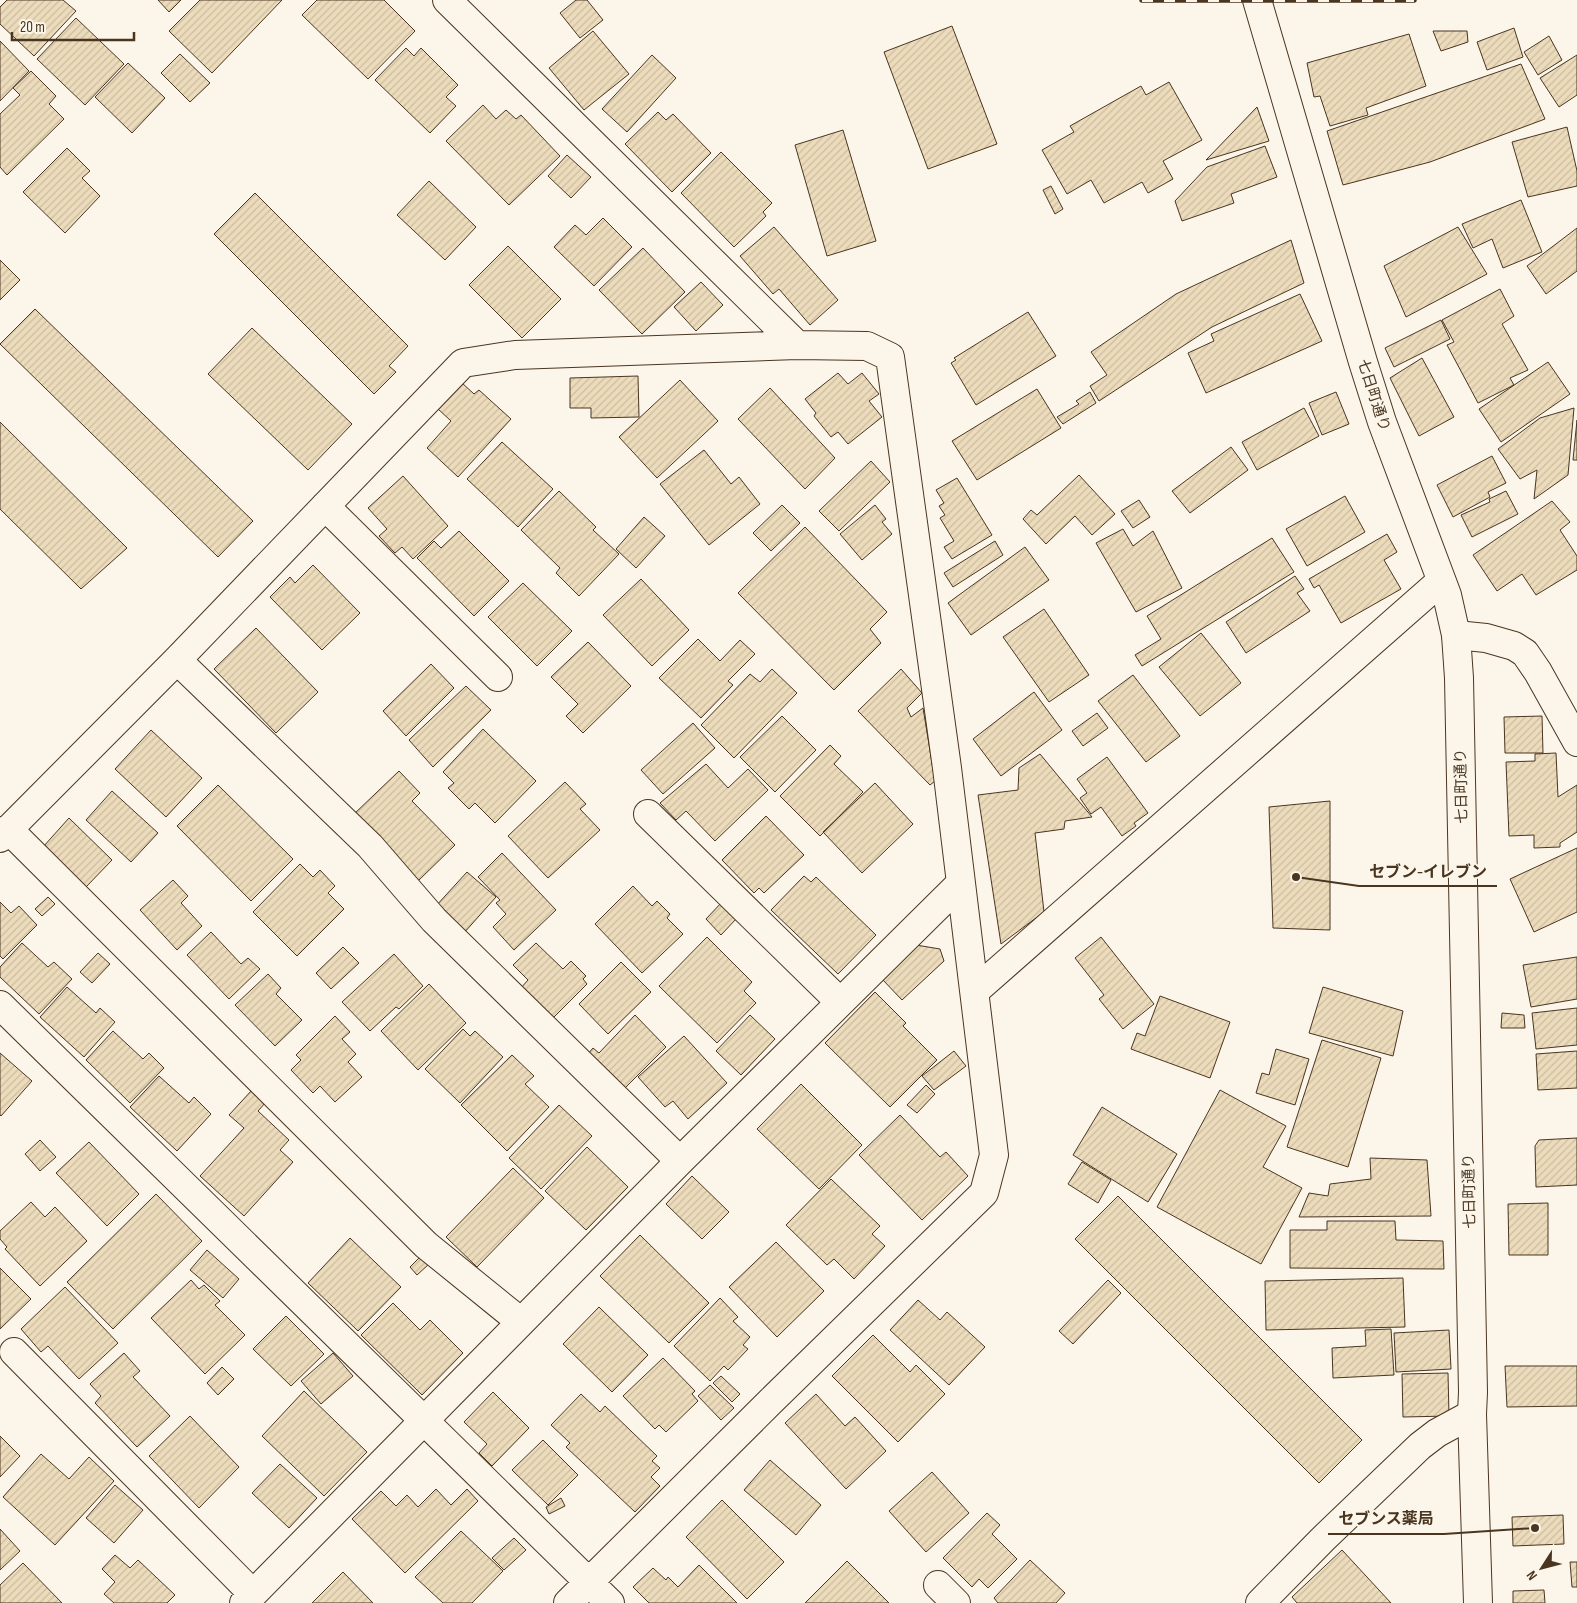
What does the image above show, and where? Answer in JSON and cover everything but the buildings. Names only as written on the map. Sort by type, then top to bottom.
[{"type":"main road","points":[[447,0],[797,345]]},
{"type":"main road","name":"七日町通り","points":[[1257,0],[1382,422],[1447,596],[1456,635],[1460,688],[1472,1414],[1478,1603]]},
{"type":"main road","points":[[521,1322],[426,1245],[4,834],[177,660],[463,363],[515,355],[797,345],[867,346],[890,357],[947,768],[994,1155],[984,1193],[568,1603]]},
{"type":"main road","points":[[325,506],[498,677]]},
{"type":"main road","points":[[975,991],[1441,581]]},
{"type":"main road","points":[[1456,635],[1486,638],[1514,646],[1525,653],[1538,672],[1577,742]]},
{"type":"main road","points":[[177,660],[370,846],[434,920],[680,1161]]},
{"type":"main road","points":[[648,814],[840,1002]]},
{"type":"main road","points":[[14,1352],[248,1599],[680,1161],[961,883]]},
{"type":"main road","points":[[0,1005],[610,1603]]},
{"type":"main road","points":[[1260,1603],[1323,1539],[1420,1446],[1472,1414]]},
{"type":"railway","points":[[1142,0],[1414,0]]},
{"type":"place","name":"セブン-イレブン","points":[[1296,877]]},
{"type":"place","name":"セブンス薬局","points":[[1535,1528]]}]
